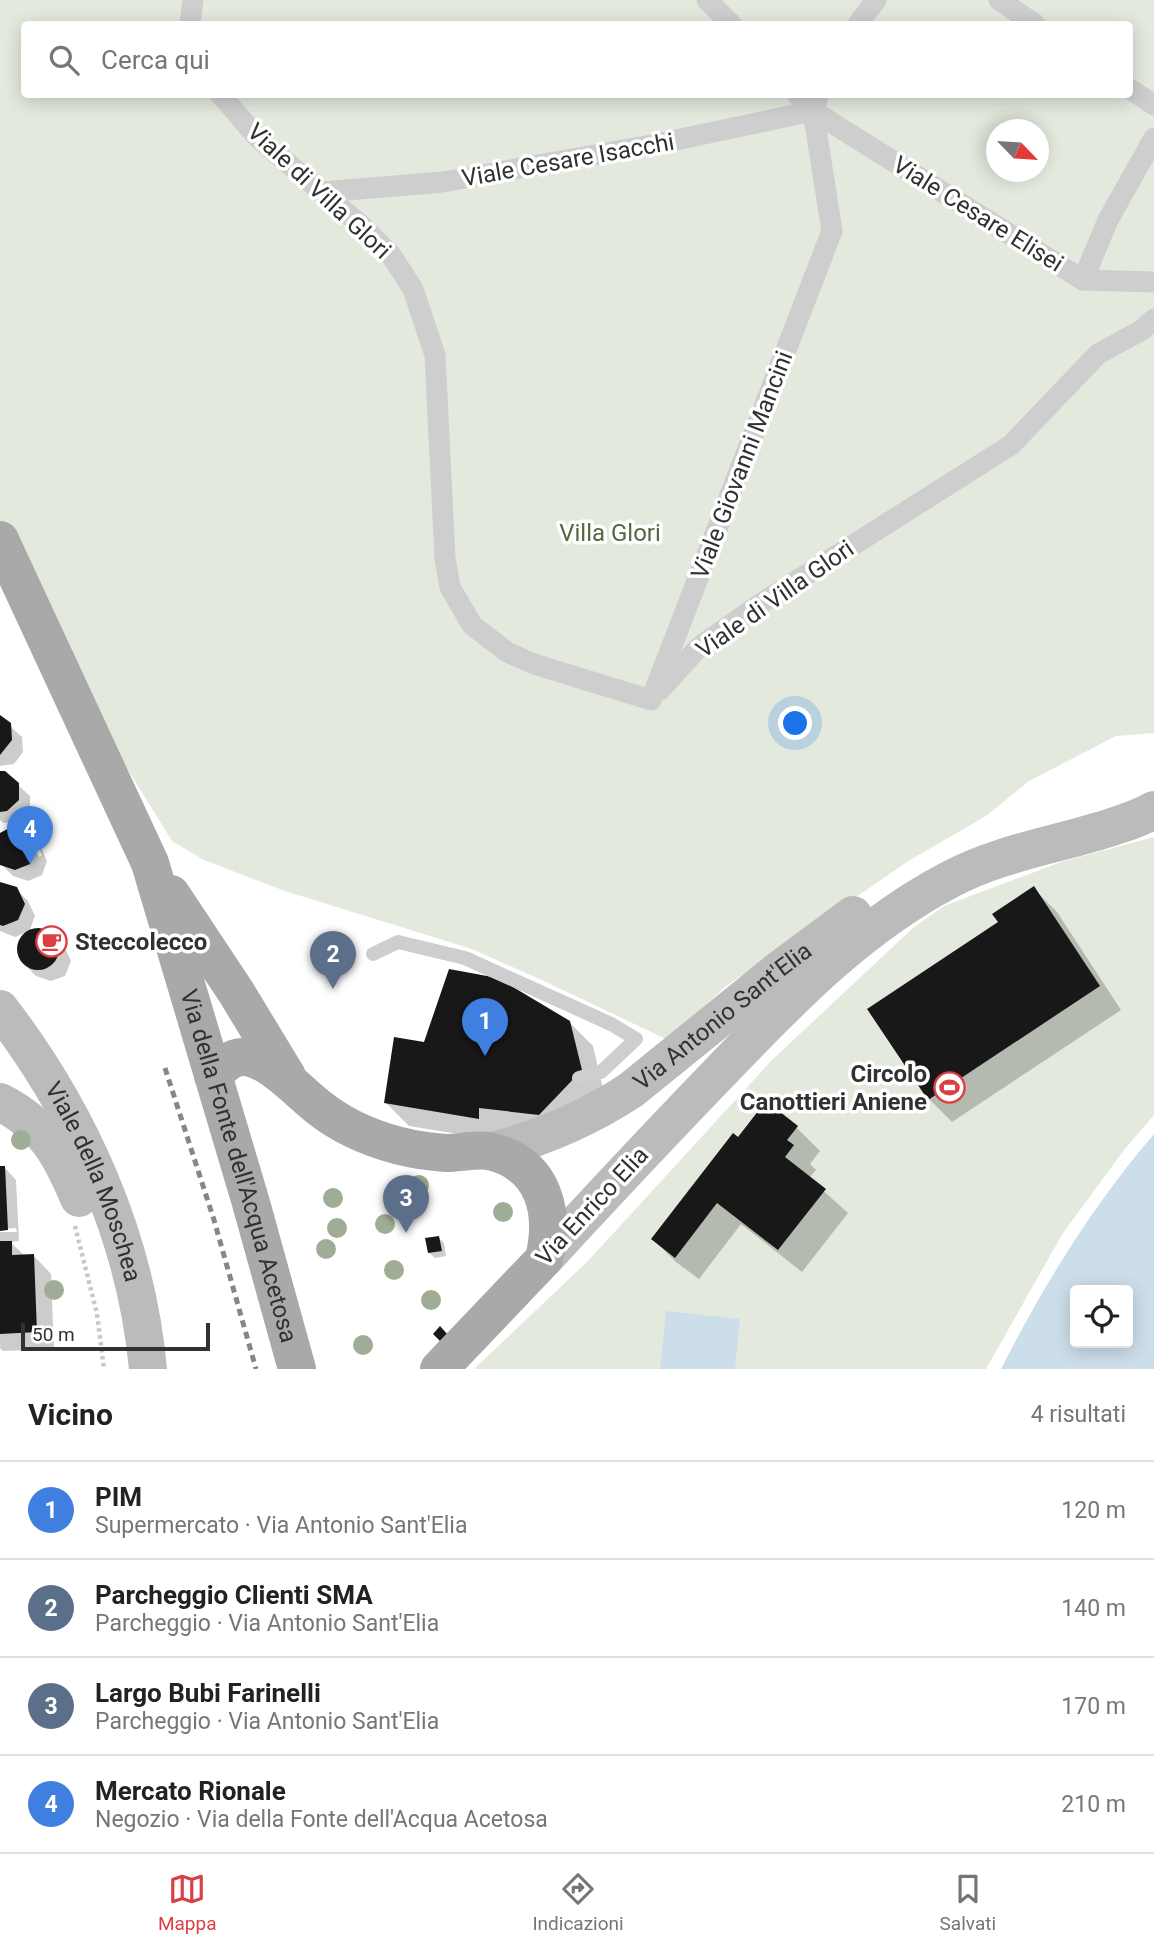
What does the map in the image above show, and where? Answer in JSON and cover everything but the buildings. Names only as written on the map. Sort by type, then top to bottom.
[{"type":"main road","name":"Via della Fonte dell'Acqua Acetosa","points":[[0,540],[150,863],[297,1369]]},
{"type":"main road","name":"Via Antonio Sant'Elia","points":[[213,1076],[230,1060],[243,1057],[254,1059],[290,1081],[336,1120],[387,1143],[437,1152],[492,1151],[556,1132],[605,1107],[813,944],[935,861],[983,839],[1041,821],[1114,802],[1154,799]]},
{"type":"main road","name":"Via Enrico Elia","points":[[440,1369],[746,1045],[798,993],[845,952],[905,907],[947,881],[1013,855],[1113,827],[1154,810]]},
{"type":"main road","name":"Via Antonio Sant'Elia","points":[[150,863],[236,992],[290,1081]]},
{"type":"main road","name":"Viale della Moschea","points":[[0,1009],[60,1098],[96,1173],[122,1241],[136,1289],[148,1369]]},
{"type":"main road","name":"Viale della Moschea","points":[[0,1102],[25,1117],[41,1131],[59,1153],[70,1176],[89,1224],[106,1281],[116,1321],[122,1369]]},
{"type":"main road","points":[[492,1151],[529,1172],[540,1187],[548,1211],[549,1224],[544,1259]]},
{"type":"street","points":[[190,21],[194,0]]},
{"type":"street","points":[[707,0],[728,21]]},
{"type":"street","points":[[860,21],[876,0]]},
{"type":"street","points":[[999,0],[1030,21]]},
{"type":"street","points":[[1133,92],[1154,105]]},
{"type":"street","name":"Viale di Villa Glori","points":[[223,98],[257,137],[362,226],[391,255],[413,289],[435,355],[445,558],[450,587],[472,625],[507,652],[534,664],[651,700],[699,647],[760,604],[1011,445],[1098,354],[1143,330],[1154,319]]},
{"type":"street","name":"Viale Cesare Isacchi","points":[[322,192],[443,182],[657,144],[816,103]]},
{"type":"street","name":"Viale Giovanni Mancini","points":[[651,700],[832,231],[816,103]]},
{"type":"street","name":"Viale Cesare Elisei","points":[[816,103],[1083,280],[1154,282]]},
{"type":"street","points":[[1083,280],[1108,220],[1154,138]]},
{"type":"lane","points":[[373,954],[398,942],[465,958],[611,1024],[636,1039],[601,1072],[579,1078]]},
{"type":"path","points":[[71,1216],[97,1314],[104,1369]]},
{"type":"green space","name":"Villa Glori","points":[[0,0],[1154,0],[1154,733],[1116,736],[1029,781],[986,816],[910,860],[726,986],[668,1040],[472,949],[285,891],[204,860],[172,841],[112,744],[41,613],[0,521]]},
{"type":"green space","name":"Circolo Canottieri Aniene","points":[[1154,837],[1154,1115],[1124,1150],[1063,1233],[986,1369],[474,1369],[588,1261],[772,1060],[913,928],[944,906],[973,895],[1061,862]]},
{"type":"water","points":[[1154,1134],[1154,1369],[1001,1369],[1070,1247],[1110,1189]]},
{"type":"water","points":[[666,1311],[740,1319],[735,1369],[660,1369]]},
{"type":"railway","points":[[165,1068],[214,1220],[256,1369]]},
{"type":"place","name":"Mercato Rionale","points":[[30,864]]},
{"type":"place","name":"Steccolecco","points":[[52,942]]},
{"type":"place","name":"Parcheggio Clienti SMA","points":[[333,989]]},
{"type":"place","name":"PIM","points":[[485,1056]]},
{"type":"place","name":"Circolo Canottieri Aniene","points":[[950,1088]]},
{"type":"place","name":"Largo Bubi Farinelli","points":[[406,1233]]}]
